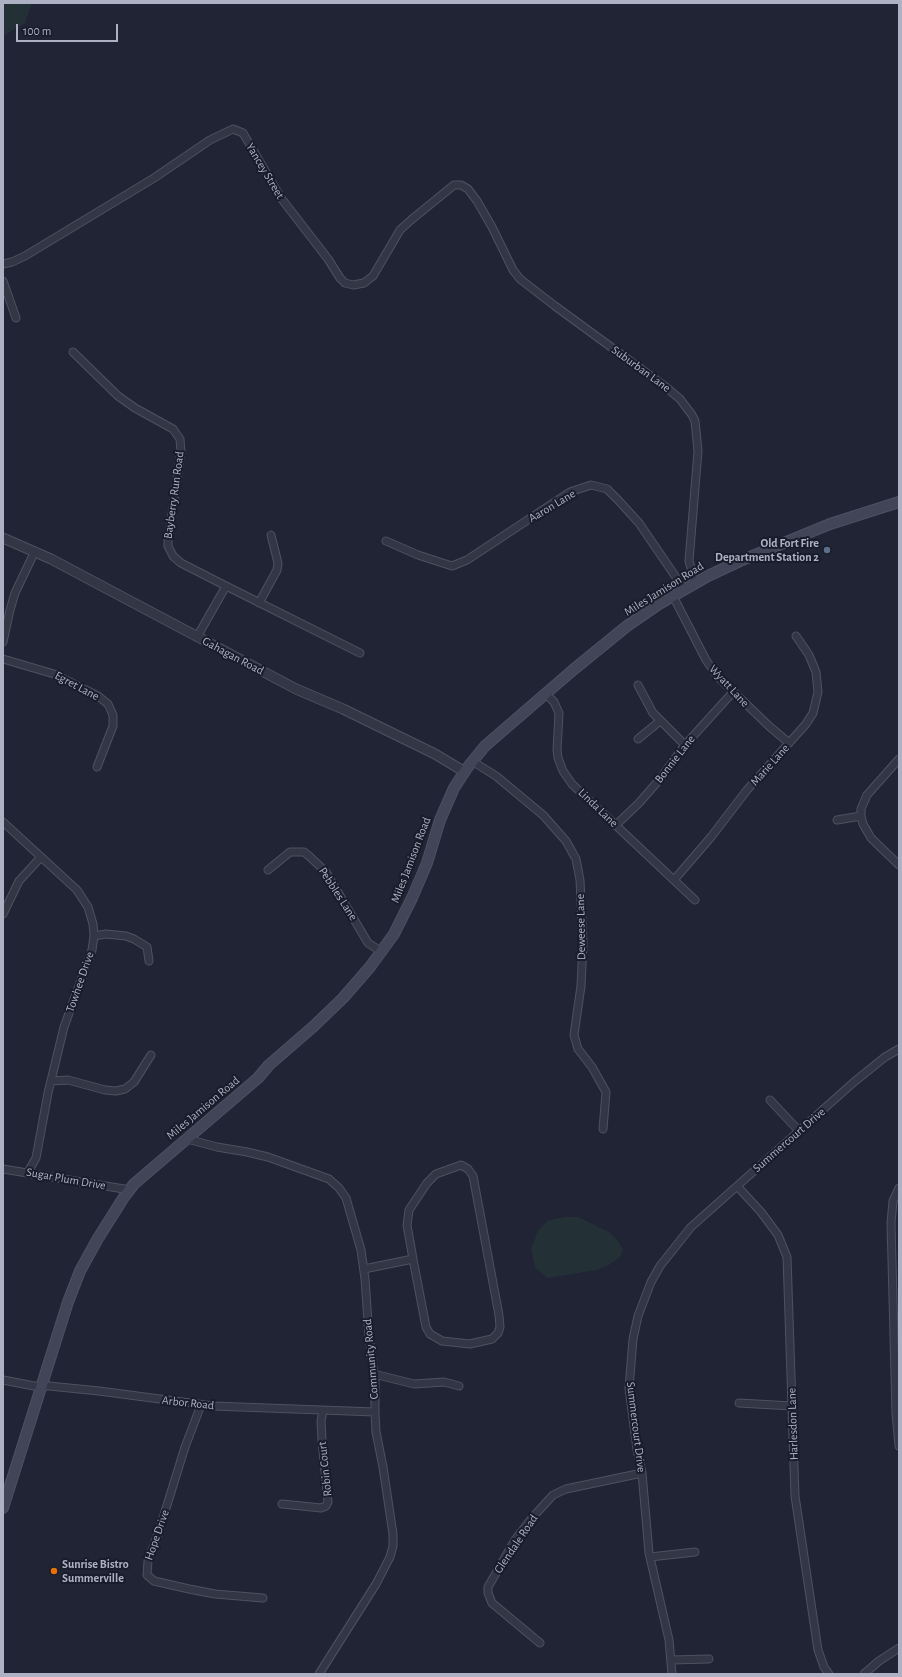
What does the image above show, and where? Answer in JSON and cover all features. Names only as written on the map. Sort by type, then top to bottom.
[{"type":"main road","name":"Miles Jamison Road","points":[[3,1508],[6,1489],[68,1302],[80,1271],[96,1240],[134,1184],[258,1078],[269,1065],[344,998],[368,971],[394,934],[412,898],[446,806],[464,772],[485,746],[627,626],[684,589],[740,561],[830,524],[899,502]]},
{"type":"street","name":"Yancey Street","points":[[3,264],[25,256],[154,178],[210,140],[233,129],[242,132],[281,198],[345,283],[353,285],[364,282],[373,276],[400,230],[454,185],[461,185],[468,189],[477,202]]},
{"type":"street","name":"Suburban Lane","points":[[477,202],[492,227],[513,270],[520,278],[554,306],[667,388],[680,399],[692,415],[695,421],[698,451],[689,561],[695,583]]},
{"type":"street","points":[[3,281],[16,318]]},
{"type":"street","name":"Bayberry Run Road","points":[[73,352],[122,400],[168,426],[177,433],[180,439],[181,452],[168,536],[168,546],[170,552],[176,559],[259,604],[360,654]]},
{"type":"street","name":"Aaron Lane","points":[[386,541],[418,555],[452,566],[467,560],[570,492],[591,485],[607,490],[639,523],[684,589]]},
{"type":"street","points":[[259,604],[277,570],[278,562],[271,535]]},
{"type":"street","name":"Gahagan Road","points":[[3,538],[51,558],[296,689],[343,709],[435,754],[464,772]]},
{"type":"street","points":[[3,642],[15,593],[35,551]]},
{"type":"street","points":[[197,637],[226,586]]},
{"type":"street","name":"Wyatt Lane","points":[[673,596],[706,660],[718,677],[789,743]]},
{"type":"street","name":"Marie Lane","points":[[674,880],[711,837],[747,790],[806,724],[813,712],[818,692],[818,679],[806,649],[796,636]]},
{"type":"street","name":"Egret Lane","points":[[3,659],[54,674],[98,696],[108,704],[113,715],[113,726],[97,767]]},
{"type":"street","points":[[638,685],[650,710],[685,745]]},
{"type":"street","name":"Bonnie Lane","points":[[616,825],[635,807],[660,779],[685,745],[733,692]]},
{"type":"street","name":"Linda Lane","points":[[546,694],[554,702],[559,713],[557,750],[563,771],[576,788],[694,900]]},
{"type":"street","points":[[638,739],[660,721]]},
{"type":"street","points":[[899,759],[867,795],[861,809],[863,824],[870,838],[899,865]]},
{"type":"street","name":"Deweese Lane","points":[[472,761],[496,776],[543,815],[566,841],[576,859],[580,880],[584,943],[574,1035],[578,1049],[592,1067],[606,1092],[603,1129]]},
{"type":"street","points":[[837,820],[861,816]]},
{"type":"street","name":"Towhee Drive","points":[[3,822],[81,895],[91,915],[94,936],[89,959],[64,1027],[50,1081],[36,1158],[28,1172]]},
{"type":"street","name":"Pebbles Lane","points":[[268,870],[290,852],[304,852],[326,872],[368,943],[382,952]]},
{"type":"street","points":[[3,914],[19,881],[41,857]]},
{"type":"street","points":[[94,936],[106,934],[126,936],[134,939],[147,947],[149,961]]},
{"type":"street","name":"Summercourt Drive","points":[[672,1674],[668,1633],[650,1557],[642,1473],[637,1449],[629,1388],[633,1339],[638,1316],[651,1282],[660,1266],[691,1227],[878,1062],[899,1049]]},
{"type":"street","points":[[50,1081],[68,1080],[105,1090],[116,1091],[130,1086],[151,1056]]},
{"type":"street","points":[[770,1100],[799,1131]]},
{"type":"street","name":"Community Road","points":[[187,1139],[217,1147],[268,1157],[329,1179],[344,1193],[361,1250],[376,1390],[376,1432],[393,1534],[392,1551],[376,1584],[319,1674]]},
{"type":"street","points":[[461,1165],[468,1169],[473,1176],[499,1315],[500,1327],[498,1333],[492,1339],[470,1344],[442,1340],[430,1334],[426,1327],[413,1259],[407,1225],[409,1210],[427,1183],[436,1174],[461,1165]]},
{"type":"street","name":"Sugar Plum Drive","points":[[3,1169],[130,1190]]},
{"type":"street","name":"Harlesdon Lane","points":[[737,1186],[761,1212],[778,1235],[787,1258],[795,1496],[818,1650],[824,1666],[829,1674]]},
{"type":"street","points":[[899,1188],[893,1201],[891,1223],[896,1413],[899,1446]]},
{"type":"street","points":[[364,1269],[413,1259]]},
{"type":"street","points":[[374,1374],[414,1384],[444,1382],[459,1386]]},
{"type":"street","name":"Arbor Road","points":[[3,1380],[28,1385],[99,1391],[201,1404],[323,1411],[375,1412]]},
{"type":"street","points":[[739,1403],[792,1406]]},
{"type":"street","name":"Hope Drive","points":[[201,1404],[185,1447],[148,1561],[147,1575],[154,1580],[189,1589],[215,1594],[264,1598]]},
{"type":"street","name":"Robin Court","points":[[282,1504],[321,1508],[326,1506],[328,1502],[322,1440],[321,1420],[323,1411]]},
{"type":"street","name":"Glendale Road","points":[[540,1643],[492,1603],[488,1592],[488,1587],[515,1540],[532,1518],[553,1495],[566,1489],[642,1473]]},
{"type":"street","points":[[650,1557],[695,1552]]},
{"type":"street","points":[[864,1674],[899,1648]]},
{"type":"street","points":[[671,1660],[709,1659]]},
{"type":"shaded area","points":[[3,3],[32,3],[25,23],[3,36]]},
{"type":"shaded area","points":[[564,1217],[578,1217],[609,1232],[618,1241],[623,1250],[620,1257],[609,1265],[596,1270],[547,1278],[535,1267],[531,1248],[538,1231],[547,1221]]},
{"type":"place","name":"Old Fort Fire Department Station 2","points":[[827,550]]},
{"type":"place","name":"Sunrise Bistro Summerville","points":[[54,1571]]}]
